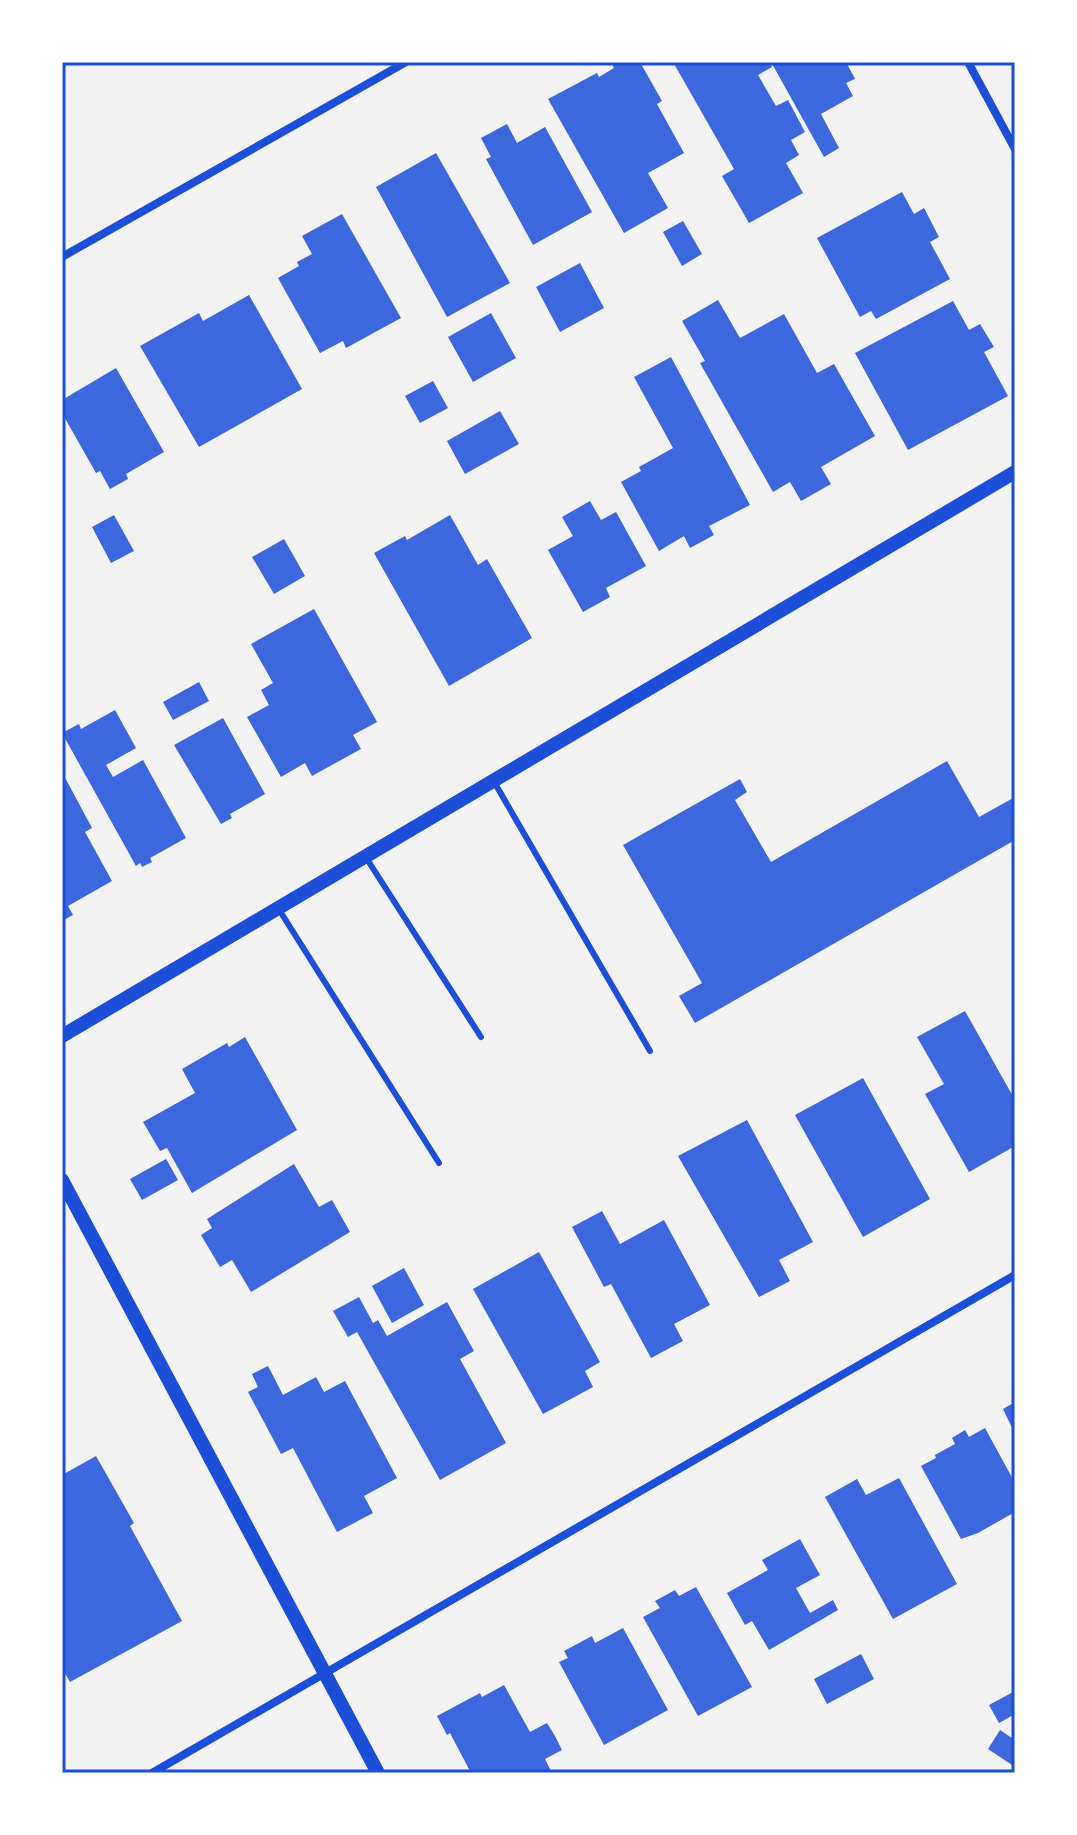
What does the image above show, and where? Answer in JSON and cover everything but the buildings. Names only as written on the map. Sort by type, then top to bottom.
[{"type":"street","points":[[62,257],[406,62]]},
{"type":"street","points":[[968,62],[1015,149]]},
{"type":"street","points":[[62,1036],[1015,472]]},
{"type":"street","points":[[62,1180],[378,1773]]},
{"type":"street","points":[[152,1773],[1015,1275]]},
{"type":"lane","points":[[493,780],[650,1051]]},
{"type":"lane","points":[[365,856],[481,1037]]},
{"type":"lane","points":[[278,908],[439,1163]]}]
